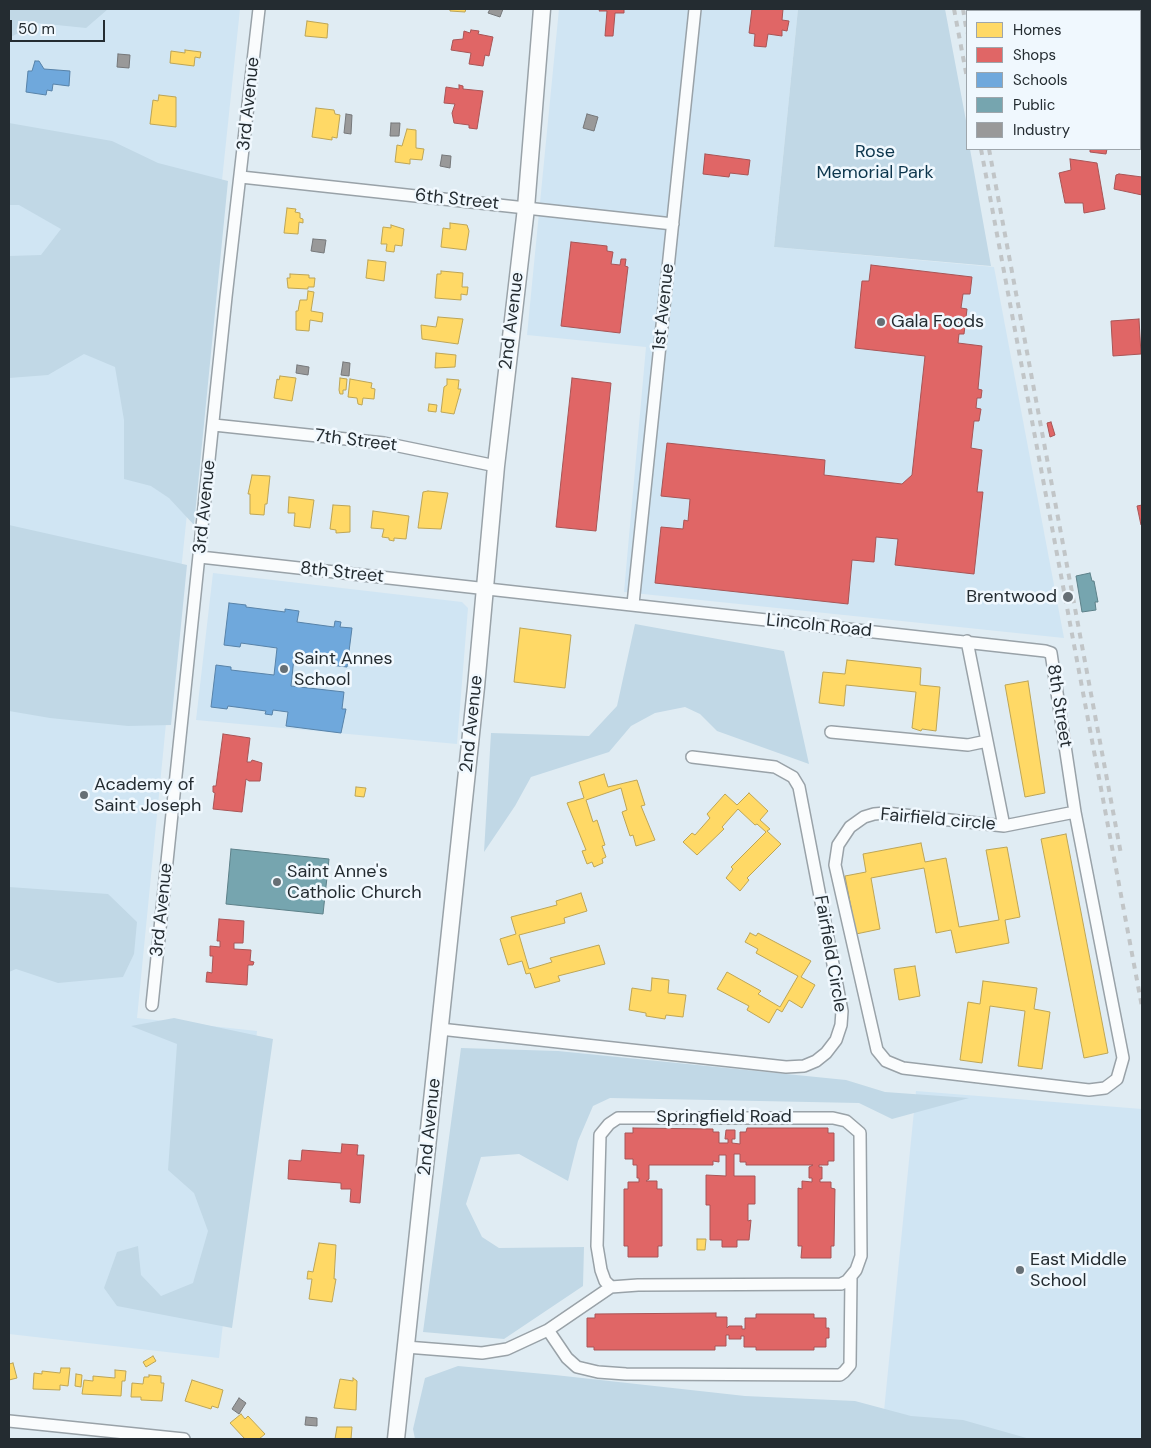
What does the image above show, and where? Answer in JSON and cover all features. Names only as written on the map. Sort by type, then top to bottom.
[{"type":"street","name":"3rd Avenue","points":[[152,1006],[259,9]]},
{"type":"street","name":"2nd Avenue","points":[[396,1439],[440,1029],[496,466],[526,208],[542,9]]},
{"type":"street","name":"1st Avenue","points":[[634,604],[695,9]]},
{"type":"street","points":[[1136,9],[1142,10]]},
{"type":"street","name":"6th Street","points":[[241,177],[673,224]]},
{"type":"street","name":"7th Street","points":[[214,425],[384,444],[496,466]]},
{"type":"street","name":"8th Street","points":[[200,557],[485,588]]},
{"type":"street","name":"Lincoln Road","points":[[485,588],[967,641]]},
{"type":"street","points":[[967,641],[1004,826]]},
{"type":"street","name":"8th Street","points":[[967,641],[1051,653],[1075,812]]},
{"type":"street","points":[[831,732],[968,745],[987,740]]},
{"type":"street","name":"Fairfield Circle","points":[[440,1029],[786,1067],[804,1066],[816,1061],[826,1053],[836,1040],[841,1025],[842,1011],[799,787],[793,777],[776,767],[692,757]]},
{"type":"street","name":"Fairfield circle","points":[[1075,812],[1123,1058],[1117,1079],[1105,1088],[1098,1090],[903,1068],[886,1061],[877,1050],[835,865],[838,845],[843,837],[858,821],[874,814],[1004,826],[1075,812]]},
{"type":"street","name":"Springfield Road","points":[[548,1330],[576,1368],[591,1371],[626,1374],[840,1374],[844,1372],[850,1365],[851,1276],[856,1270],[861,1256],[860,1133],[852,1125],[833,1118],[630,1117],[613,1121],[600,1135],[596,1246],[601,1270],[605,1281],[611,1288]]},
{"type":"street","points":[[406,1347],[482,1354],[496,1352],[524,1342],[548,1330],[611,1288],[638,1285],[841,1284],[851,1276]]},
{"type":"street","points":[[9,1421],[184,1439]]},
{"type":"shaded area","name":"Academy of Saint Joseph","points":[[9,9],[240,9],[181,571],[137,1018],[257,1031],[219,1358],[9,1334]]},
{"type":"shaded area","points":[[559,9],[798,9],[774,247],[994,267],[1064,638],[624,592],[646,347],[527,335]]},
{"type":"shaded area","points":[[213,573],[462,602],[468,608],[457,744],[196,720]]},
{"type":"shaded area","name":"East Middle School","points":[[916,1091],[1142,1109],[1142,1439],[987,1439],[882,1431]]},
{"type":"green space","points":[[9,9],[108,9],[86,28],[37,23],[9,38]]},
{"type":"green space","name":"Rose Memorial Park","points":[[798,9],[945,9],[966,121],[966,150],[970,150],[991,266],[774,247]]},
{"type":"green space","points":[[9,123],[112,141],[158,163],[228,181],[194,525],[169,498],[151,486],[124,479],[124,420],[115,367],[84,354],[48,375],[9,378],[9,256],[41,255],[61,229],[19,205],[9,205]]},
{"type":"green space","points":[[9,525],[187,565],[171,725],[128,726],[50,718],[9,711]]},
{"type":"green space","points":[[635,624],[784,651],[809,764],[717,731],[700,714],[685,707],[655,713],[631,726],[609,752],[531,777],[515,806],[484,852],[491,733],[589,736],[617,706]]},
{"type":"green space","points":[[9,887],[108,894],[137,922],[134,954],[123,977],[58,983],[16,969],[9,972]]},
{"type":"green space","points":[[174,1018],[273,1039],[232,1328],[117,1306],[104,1288],[117,1252],[138,1246],[141,1275],[161,1296],[193,1283],[208,1231],[194,1193],[168,1170],[177,1044],[131,1026]]},
{"type":"green space","points":[[461,1048],[558,1051],[846,1080],[885,1092],[969,1098],[892,1119],[859,1103],[610,1098],[593,1106],[578,1141],[568,1181],[519,1154],[481,1157],[466,1204],[482,1237],[499,1248],[584,1247],[583,1286],[504,1339],[423,1332]]},
{"type":"green space","points":[[458,1366],[745,1396],[855,1401],[911,1416],[963,1420],[1030,1439],[415,1439],[413,1429],[425,1378]]},
{"type":"building: Homes","points":[[450,9],[466,9],[465,12],[450,11]]},
{"type":"building: Homes","points":[[307,21],[328,24],[327,38],[305,36]]},
{"type":"building: Homes","points":[[185,50],[201,52],[200,58],[195,57],[194,66],[170,63],[171,51],[185,53]]},
{"type":"building: Homes","points":[[159,95],[176,97],[176,127],[150,124],[153,100],[158,101]]},
{"type":"building: Homes","points":[[316,108],[334,110],[335,114],[340,115],[337,138],[332,137],[332,140],[312,137]]},
{"type":"building: Homes","points":[[407,129],[416,130],[416,148],[424,149],[422,160],[410,159],[410,164],[395,162],[397,145],[402,146]]},
{"type":"building: Homes","points":[[287,208],[296,209],[295,212],[300,213],[300,218],[303,219],[303,223],[299,222],[298,234],[284,233]]},
{"type":"building: Homes","points":[[450,223],[467,225],[469,231],[466,250],[441,247],[443,228],[450,229]]},
{"type":"building: Homes","points":[[391,225],[404,229],[402,246],[395,245],[394,252],[386,251],[387,244],[381,244],[383,227],[391,228]]},
{"type":"building: Homes","points":[[368,260],[386,262],[384,281],[366,278]]},
{"type":"building: Homes","points":[[441,271],[463,273],[462,287],[468,287],[467,295],[461,294],[461,300],[435,298],[437,274],[441,274]]},
{"type":"building: Homes","points":[[290,274],[309,275],[309,278],[315,278],[314,287],[308,287],[308,289],[288,288],[287,278],[290,278]]},
{"type":"building: Homes","points":[[308,291],[314,292],[311,311],[323,313],[322,322],[310,320],[309,331],[296,330],[296,311],[298,311],[300,300],[307,300]]},
{"type":"building: Homes","points":[[438,317],[463,319],[458,344],[422,339],[421,325],[436,327]]},
{"type":"building: Homes","points":[[436,353],[456,355],[455,367],[435,368]]},
{"type":"building: Homes","points":[[280,376],[296,378],[292,401],[274,398],[277,379],[279,380]]},
{"type":"building: Homes","points":[[340,378],[347,379],[346,390],[343,390],[343,394],[340,394],[339,390]]},
{"type":"building: Homes","points":[[350,379],[372,383],[371,388],[375,389],[374,399],[363,398],[362,405],[358,404],[357,398],[348,397]]},
{"type":"building: Homes","points":[[447,379],[459,380],[458,389],[461,389],[454,414],[441,412],[444,387],[447,385]]},
{"type":"building: Homes","points":[[429,404],[437,405],[436,412],[428,411]]},
{"type":"building: Homes","points":[[252,475],[270,476],[264,515],[250,514],[250,494],[248,494]]},
{"type":"building: Homes","points":[[423,492],[448,493],[441,529],[418,528]]},
{"type":"building: Homes","points":[[289,497],[314,500],[310,528],[294,526],[295,513],[288,513]]},
{"type":"building: Homes","points":[[333,505],[350,506],[350,532],[336,533],[336,530],[330,529]]},
{"type":"building: Homes","points":[[373,511],[409,516],[406,539],[394,538],[394,541],[389,540],[389,538],[382,537],[384,529],[371,528]]},
{"type":"building: Homes","points":[[520,628],[571,635],[565,688],[514,682]]},
{"type":"building: Homes","points":[[847,660],[921,668],[920,685],[940,687],[936,731],[922,729],[921,731],[912,728],[916,692],[846,685],[844,706],[819,703],[823,672],[845,674]]},
{"type":"building: Homes","points":[[1028,681],[1045,793],[1025,797],[1005,685]]},
{"type":"building: Homes","points":[[604,774],[608,787],[637,780],[645,805],[641,806],[655,840],[636,846],[633,835],[630,836],[622,812],[627,810],[621,788],[586,800],[593,822],[597,820],[605,845],[602,846],[606,857],[602,859],[603,863],[594,867],[592,862],[587,864],[582,851],[586,850],[567,803],[584,798],[579,782]]},
{"type":"building: Homes","points":[[356,787],[366,788],[364,797],[355,796]]},
{"type":"building: Homes","points":[[749,793],[768,811],[760,820],[770,829],[767,831],[781,844],[747,878],[749,880],[740,891],[726,878],[733,869],[731,867],[766,832],[757,824],[755,825],[738,809],[722,827],[724,829],[697,855],[683,842],[692,833],[695,835],[710,818],[707,814],[725,794],[737,805]]},
{"type":"building: Homes","points":[[1066,834],[1108,1053],[1084,1058],[1041,839]]},
{"type":"building: Homes","points":[[921,843],[925,862],[946,858],[959,927],[999,920],[986,850],[1007,847],[1020,917],[1005,920],[1009,943],[956,953],[951,930],[936,933],[924,868],[871,878],[880,929],[856,934],[845,876],[866,872],[863,854]]},
{"type":"building: Homes","points":[[581,893],[587,911],[564,918],[565,923],[519,935],[529,969],[552,962],[550,958],[599,945],[605,964],[558,976],[560,981],[535,988],[530,973],[526,974],[522,961],[508,965],[500,939],[516,934],[511,917],[557,905],[556,901]]},
{"type":"building: Homes","points":[[750,933],[756,936],[758,933],[811,961],[801,977],[815,985],[802,1008],[789,1000],[782,1012],[777,1009],[769,1023],[747,1010],[749,1006],[717,989],[727,972],[761,991],[758,994],[780,1007],[798,976],[756,953],[758,949],[745,942]]},
{"type":"building: Homes","points":[[915,966],[920,996],[899,1000],[894,969]]},
{"type":"building: Homes","points":[[652,978],[669,980],[668,993],[686,995],[683,1017],[666,1015],[665,1019],[646,1016],[646,1013],[629,1010],[632,988],[651,991]]},
{"type":"building: Homes","points":[[983,981],[1037,988],[1034,1009],[1050,1012],[1042,1069],[1018,1066],[1025,1011],[990,1006],[982,1063],[960,1060],[968,1002],[980,1004]]},
{"type":"building: Homes","points":[[697,1239],[706,1239],[705,1250],[697,1250]]},
{"type":"building: Homes","points":[[319,1243],[336,1245],[334,1279],[336,1279],[332,1302],[309,1299],[312,1279],[307,1279],[308,1271],[313,1272]]},
{"type":"building: Homes","points":[[153,1356],[156,1361],[146,1367],[143,1362]]},
{"type":"building: Homes","points":[[13,1363],[17,1378],[9,1380],[9,1364]]},
{"type":"building: Homes","points":[[61,1368],[70,1368],[68,1386],[60,1385],[60,1390],[33,1389],[34,1373],[42,1374],[42,1371],[60,1373]]},
{"type":"building: Homes","points":[[115,1370],[126,1371],[125,1381],[122,1381],[121,1396],[82,1394],[84,1380],[93,1381],[93,1376],[115,1378]]},
{"type":"building: Homes","points":[[76,1374],[82,1375],[81,1387],[75,1386]]},
{"type":"building: Homes","points":[[149,1375],[161,1376],[161,1383],[164,1383],[162,1401],[141,1400],[141,1397],[131,1397],[132,1383],[143,1384],[144,1377],[149,1377]]},
{"type":"building: Homes","points":[[353,1378],[357,1381],[356,1410],[334,1408],[340,1379],[353,1381]]},
{"type":"building: Homes","points":[[192,1380],[223,1390],[218,1408],[212,1406],[211,1409],[185,1401]]},
{"type":"building: Homes","points":[[241,1414],[245,1419],[248,1416],[265,1434],[259,1439],[245,1439],[230,1423]]},
{"type":"building: Homes","points":[[337,1427],[352,1427],[351,1439],[335,1439]]},
{"type":"building: Shops","points":[[600,9],[624,9],[624,13],[615,13],[613,36],[605,36],[607,11],[599,11]]},
{"type":"building: Shops","points":[[752,9],[783,9],[782,20],[789,21],[787,31],[782,30],[782,36],[768,34],[766,47],[754,46],[755,34],[749,33]]},
{"type":"building: Shops","points":[[471,30],[479,31],[478,34],[493,37],[489,56],[485,55],[483,66],[469,64],[471,53],[451,50],[453,40],[463,39],[464,31],[470,33]]},
{"type":"building: Shops","points":[[459,85],[463,86],[463,89],[483,91],[477,129],[469,128],[469,125],[454,123],[452,113],[455,104],[444,103],[446,87],[459,89]]},
{"type":"building: Shops","points":[[1141,92],[1142,92],[1141,118]]},
{"type":"building: Shops","points":[[1090,150],[1107,150],[1106,154],[1090,152]]},
{"type":"building: Shops","points":[[705,154],[750,160],[748,175],[730,173],[729,177],[703,174]]},
{"type":"building: Shops","points":[[1070,159],[1097,163],[1105,209],[1084,213],[1083,203],[1065,203],[1059,173],[1071,170]]},
{"type":"building: Shops","points":[[1116,175],[1142,177],[1142,195],[1114,189]]},
{"type":"building: Shops","points":[[571,242],[607,246],[607,251],[613,252],[611,264],[620,265],[621,259],[626,259],[625,266],[628,267],[620,333],[561,326]]},
{"type":"building: Shops","points":[[871,265],[972,277],[970,294],[963,294],[961,308],[967,309],[964,334],[959,334],[958,343],[982,346],[978,389],[982,390],[981,398],[977,398],[976,408],[981,409],[979,421],[974,421],[971,448],[982,450],[977,492],[983,492],[974,574],[895,565],[898,539],[876,537],[874,562],[852,560],[848,604],[655,583],[661,527],[683,529],[684,520],[688,521],[690,499],[661,496],[667,443],[825,460],[824,475],[902,484],[912,475],[925,356],[855,348],[862,281],[869,281]]},
{"type":"building: Shops","points":[[1139,319],[1141,354],[1113,356],[1111,321]]},
{"type":"building: Shops","points":[[572,378],[611,383],[596,531],[556,527]]},
{"type":"building: Shops","points":[[1051,422],[1055,435],[1050,437],[1047,423]]},
{"type":"building: Shops","points":[[1142,505],[1142,525],[1141,525],[1137,506]]},
{"type":"building: Shops","points":[[223,734],[250,738],[247,762],[252,760],[262,763],[260,781],[249,781],[246,779],[242,812],[213,809],[215,793],[213,792],[213,786],[216,786]]},
{"type":"building: Shops","points":[[219,919],[244,921],[243,943],[234,943],[234,949],[251,950],[250,961],[254,962],[253,965],[248,965],[247,985],[206,982],[207,972],[212,973],[213,956],[210,956],[210,946],[220,947],[220,941],[217,941]]},
{"type":"building: Shops","points":[[633,1128],[713,1129],[713,1132],[719,1132],[719,1143],[728,1143],[728,1139],[725,1139],[726,1130],[735,1130],[735,1139],[732,1139],[732,1143],[740,1144],[740,1132],[746,1132],[747,1128],[828,1128],[828,1133],[834,1133],[834,1161],[828,1161],[828,1165],[819,1165],[819,1167],[822,1167],[822,1179],[820,1179],[820,1182],[831,1182],[831,1188],[835,1189],[834,1246],[831,1246],[831,1258],[801,1258],[802,1246],[798,1246],[798,1188],[802,1189],[802,1181],[812,1182],[812,1178],[809,1178],[809,1167],[813,1165],[746,1165],[746,1162],[740,1162],[740,1154],[734,1154],[734,1176],[755,1176],[755,1204],[748,1204],[748,1221],[751,1220],[749,1240],[737,1240],[737,1247],[722,1247],[722,1240],[710,1240],[710,1205],[706,1205],[706,1175],[726,1176],[726,1155],[719,1155],[719,1162],[713,1161],[713,1165],[649,1165],[649,1179],[646,1181],[657,1181],[657,1189],[662,1189],[662,1246],[658,1246],[658,1257],[628,1257],[628,1246],[624,1246],[624,1189],[628,1189],[628,1182],[639,1182],[639,1178],[637,1178],[637,1165],[633,1165],[633,1159],[625,1159],[625,1133],[633,1133]]},
{"type":"building: Shops","points":[[342,1144],[358,1145],[357,1155],[364,1155],[360,1203],[350,1202],[351,1189],[341,1189],[341,1183],[288,1179],[289,1160],[301,1161],[302,1150],[341,1153]]},
{"type":"building: Shops","points":[[716,1313],[716,1317],[727,1317],[727,1328],[729,1326],[742,1326],[742,1329],[745,1329],[745,1318],[756,1318],[756,1314],[814,1314],[814,1318],[826,1318],[829,1338],[826,1338],[826,1347],[814,1347],[814,1350],[756,1350],[756,1347],[744,1347],[744,1336],[741,1336],[741,1339],[729,1339],[729,1335],[726,1335],[726,1346],[715,1346],[715,1350],[594,1350],[594,1347],[587,1347],[587,1318],[595,1318],[595,1314]]},
{"type":"building: Schools","points":[[35,61],[39,61],[44,69],[70,71],[69,86],[53,84],[52,91],[47,90],[46,95],[26,92],[28,71],[32,71]]},
{"type":"building: Schools","name":"Saint Annes School","points":[[229,603],[285,612],[285,609],[299,611],[297,622],[334,627],[335,621],[341,622],[340,627],[352,628],[347,667],[330,665],[330,662],[294,658],[291,686],[344,692],[342,709],[346,709],[341,733],[286,726],[288,712],[273,710],[272,715],[265,714],[266,711],[228,706],[227,709],[211,707],[216,665],[231,667],[231,670],[274,675],[277,648],[241,643],[240,647],[224,645]]},
{"type":"building: Public","name":"Brentwood","points":[[1090,573],[1092,581],[1094,581],[1098,602],[1095,602],[1096,610],[1082,612],[1076,576]]},
{"type":"building: Public","name":"Saint Anne's Catholic Church","points":[[231,849],[329,859],[323,914],[226,904]]},
{"type":"building: Industry","points":[[490,9],[503,9],[500,17],[488,13]]},
{"type":"building: Industry","points":[[118,54],[130,55],[129,68],[117,67]]},
{"type":"building: Industry","points":[[346,114],[352,115],[351,134],[344,133]]},
{"type":"building: Industry","points":[[587,114],[598,117],[594,131],[583,128]]},
{"type":"building: Industry","points":[[391,123],[400,123],[399,136],[390,136]]},
{"type":"building: Industry","points":[[442,155],[451,156],[450,168],[440,166]]},
{"type":"building: Industry","points":[[313,239],[326,240],[324,253],[311,251]]},
{"type":"building: Industry","points":[[343,362],[350,363],[349,376],[341,375]]},
{"type":"building: Industry","points":[[297,365],[309,367],[308,375],[296,373]]},
{"type":"building: Industry","points":[[239,1398],[246,1403],[239,1414],[232,1409]]},
{"type":"building: Industry","points":[[306,1417],[317,1418],[317,1426],[305,1425]]},
{"type":"railway","points":[[954,9],[966,73]]},
{"type":"railway","points":[[963,9],[966,27]]},
{"type":"railway","points":[[981,150],[1142,1007]]},
{"type":"railway","points":[[989,150],[1121,854]]},
{"type":"place","name":"Gala Foods","points":[[881,322]]},
{"type":"place","name":"Brentwood","points":[[1068,597]]},
{"type":"place","name":"Saint Annes School","points":[[284,669]]},
{"type":"place","name":"Academy of Saint Joseph","points":[[84,795]]},
{"type":"place","name":"Saint Anne's Catholic Church","points":[[277,882]]},
{"type":"place","name":"East Middle School","points":[[1020,1270]]}]
